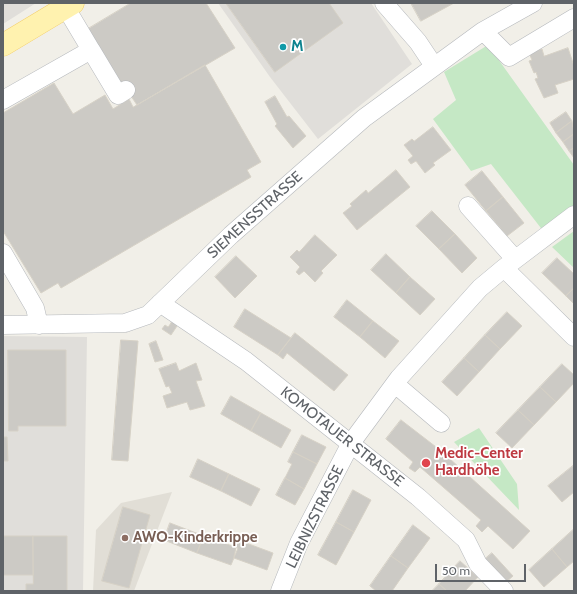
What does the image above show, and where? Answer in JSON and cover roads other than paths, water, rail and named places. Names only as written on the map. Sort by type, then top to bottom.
[{"type":"main road","points":[[3,45],[68,4]]},
{"type":"street","points":[[384,3],[418,42],[434,66]]},
{"type":"street","name":"SIEMENSSTRASSE","points":[[3,325],[125,323],[148,315],[231,235],[364,118],[483,31],[533,3]]},
{"type":"street","points":[[68,4],[91,50],[118,95],[126,90]]},
{"type":"street","points":[[483,31],[509,58],[574,18]]},
{"type":"street","points":[[3,100],[91,50]]},
{"type":"street","points":[[468,206],[509,263],[574,337]]},
{"type":"street","name":"LEIBNIZSTRASSE","points":[[280,591],[299,542],[351,443],[395,384],[467,300],[509,263],[574,215]]},
{"type":"street","points":[[3,253],[35,308],[39,325]]},
{"type":"street","name":"KOMOTAUER STRASSE","points":[[160,303],[246,361],[418,497],[466,540],[478,564],[504,591]]},
{"type":"street","points":[[395,384],[441,423]]},
{"type":"place","name":"M","points":[[283,47]]},
{"type":"place","name":"Medic-Center Hardhöhe","points":[[426,463]]},
{"type":"place","name":"AWO-Kinderkrippe","points":[[125,538]]}]
